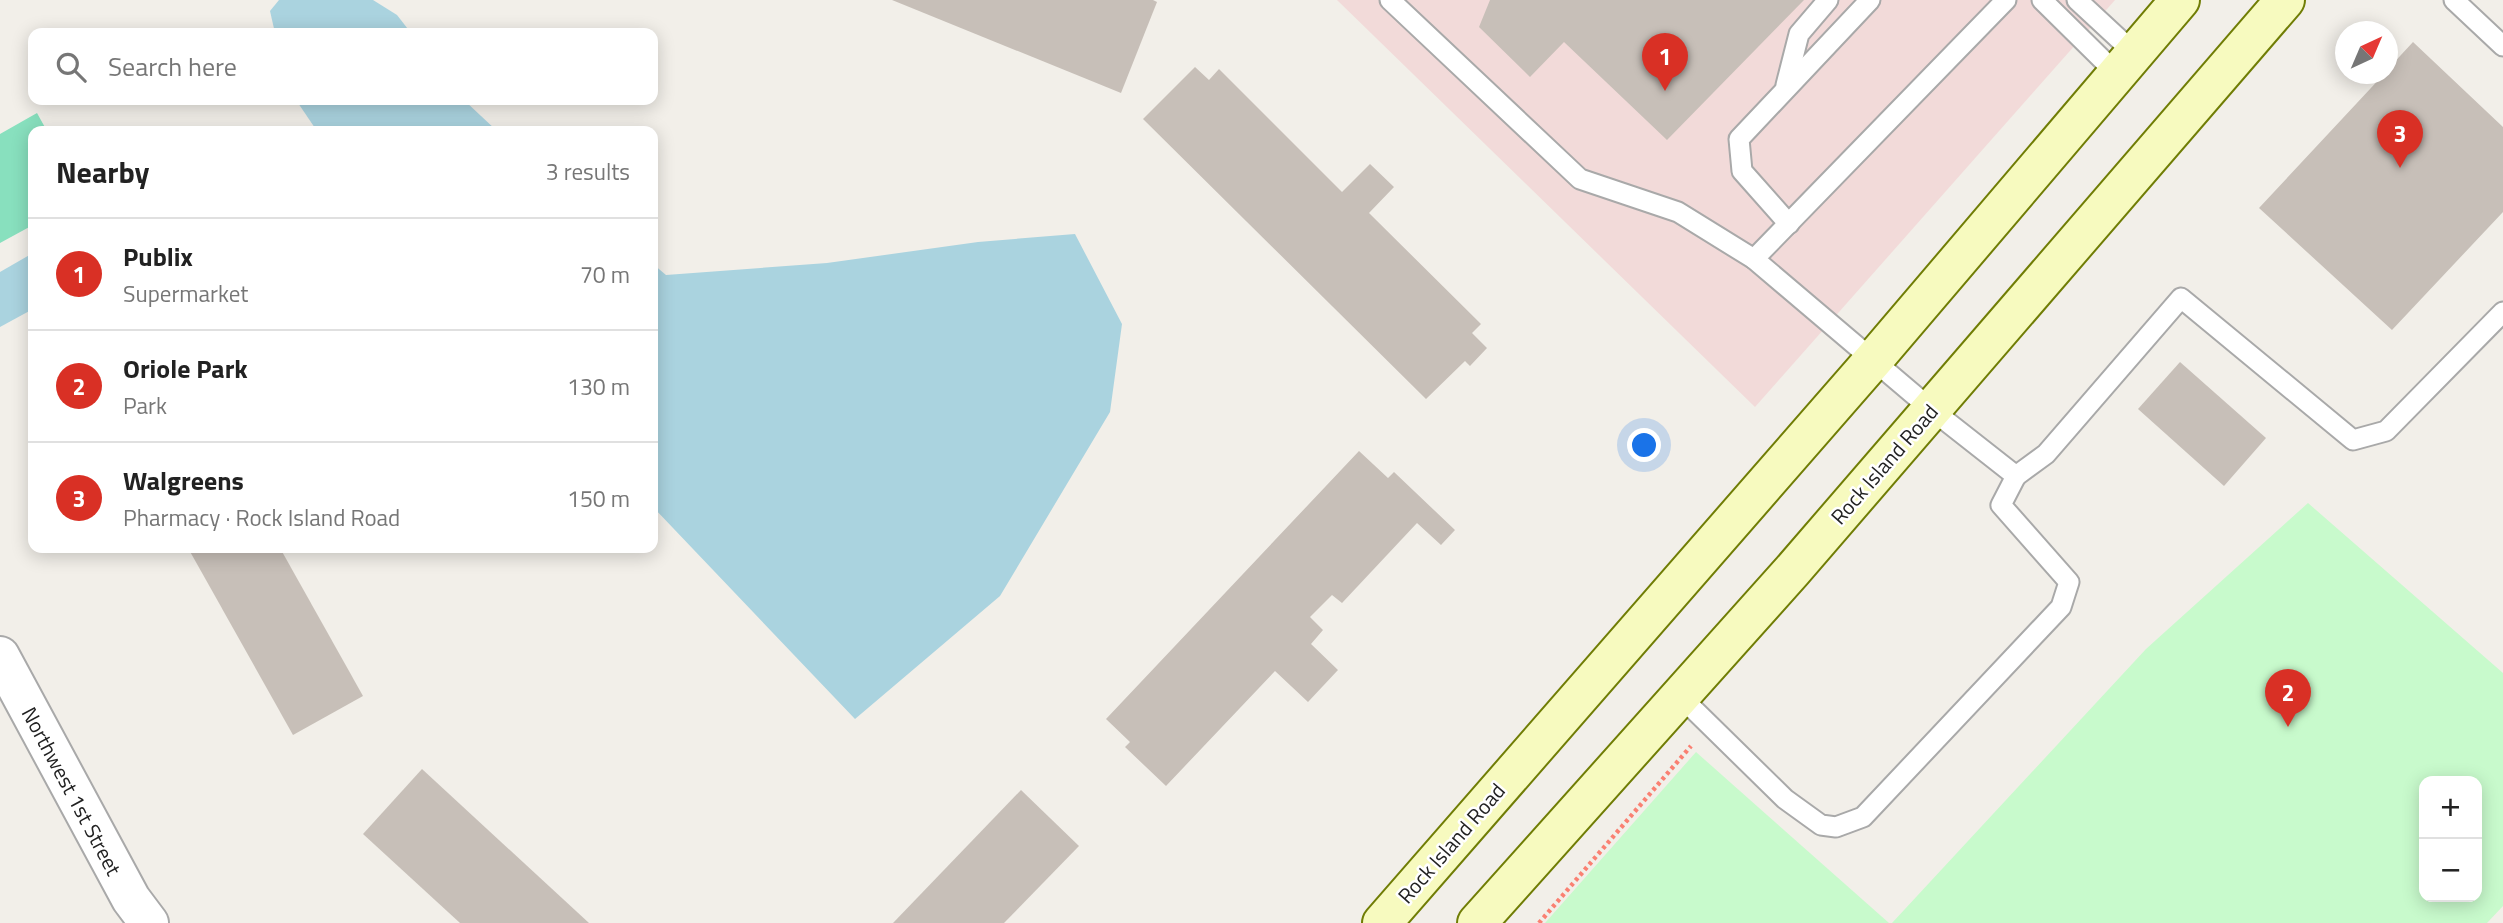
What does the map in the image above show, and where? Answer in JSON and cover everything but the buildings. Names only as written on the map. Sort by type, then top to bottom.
[{"type":"main road","name":"Rock Island Road","points":[[1382,923],[1875,358],[2124,62],[2180,0]]},
{"type":"main road","name":"Rock Island Road","points":[[1477,923],[1681,697],[2285,0]]},
{"type":"street","name":"Northwest 1st Street","points":[[0,656],[111,863],[149,923]]},
{"type":"lane","points":[[1390,0],[1580,179],[1678,212],[1754,259],[1875,358],[1932,410],[2016,475]]},
{"type":"lane","points":[[1784,89],[1799,34],[1828,0]]},
{"type":"lane","points":[[1789,224],[1742,171],[1740,139],[1870,0]]},
{"type":"lane","points":[[1754,259],[2006,0]]},
{"type":"lane","points":[[2042,0],[2124,62]]},
{"type":"lane","points":[[2077,0],[2124,62]]},
{"type":"lane","points":[[2454,0],[2503,46]]},
{"type":"lane","points":[[1681,697],[1758,769],[1785,799],[1821,825],[1836,827],[1863,817],[2061,607],[2069,582],[2001,505],[2016,475],[2046,454],[2181,298],[2353,440],[2386,431],[2503,312]]},
{"type":"path","points":[[1539,923],[1710,724]]},
{"type":"shaded area","points":[[1337,0],[2115,0],[1755,407]]},
{"type":"green space","points":[[37,113],[44,126],[28,126],[28,228],[0,243],[0,134]]},
{"type":"green space","points":[[2308,503],[2503,673],[2503,906],[2487,923],[1892,923],[2146,649]]},
{"type":"green space","points":[[1696,752],[1889,923],[1545,923]]},
{"type":"water","points":[[279,0],[373,0],[397,15],[407,28],[274,28],[270,11]]},
{"type":"water","points":[[299,105],[469,105],[492,126],[314,126]]},
{"type":"water","points":[[1075,234],[1122,324],[1110,412],[1000,596],[855,719],[658,512],[658,268],[666,275],[827,263],[978,242]]},
{"type":"water","points":[[28,256],[28,312],[0,327],[0,272]]},
{"type":"place","name":"Publix","points":[[1665,91]]},
{"type":"place","name":"Walgreens","points":[[2400,168]]},
{"type":"place","name":"Oriole Park","points":[[2288,727]]}]
